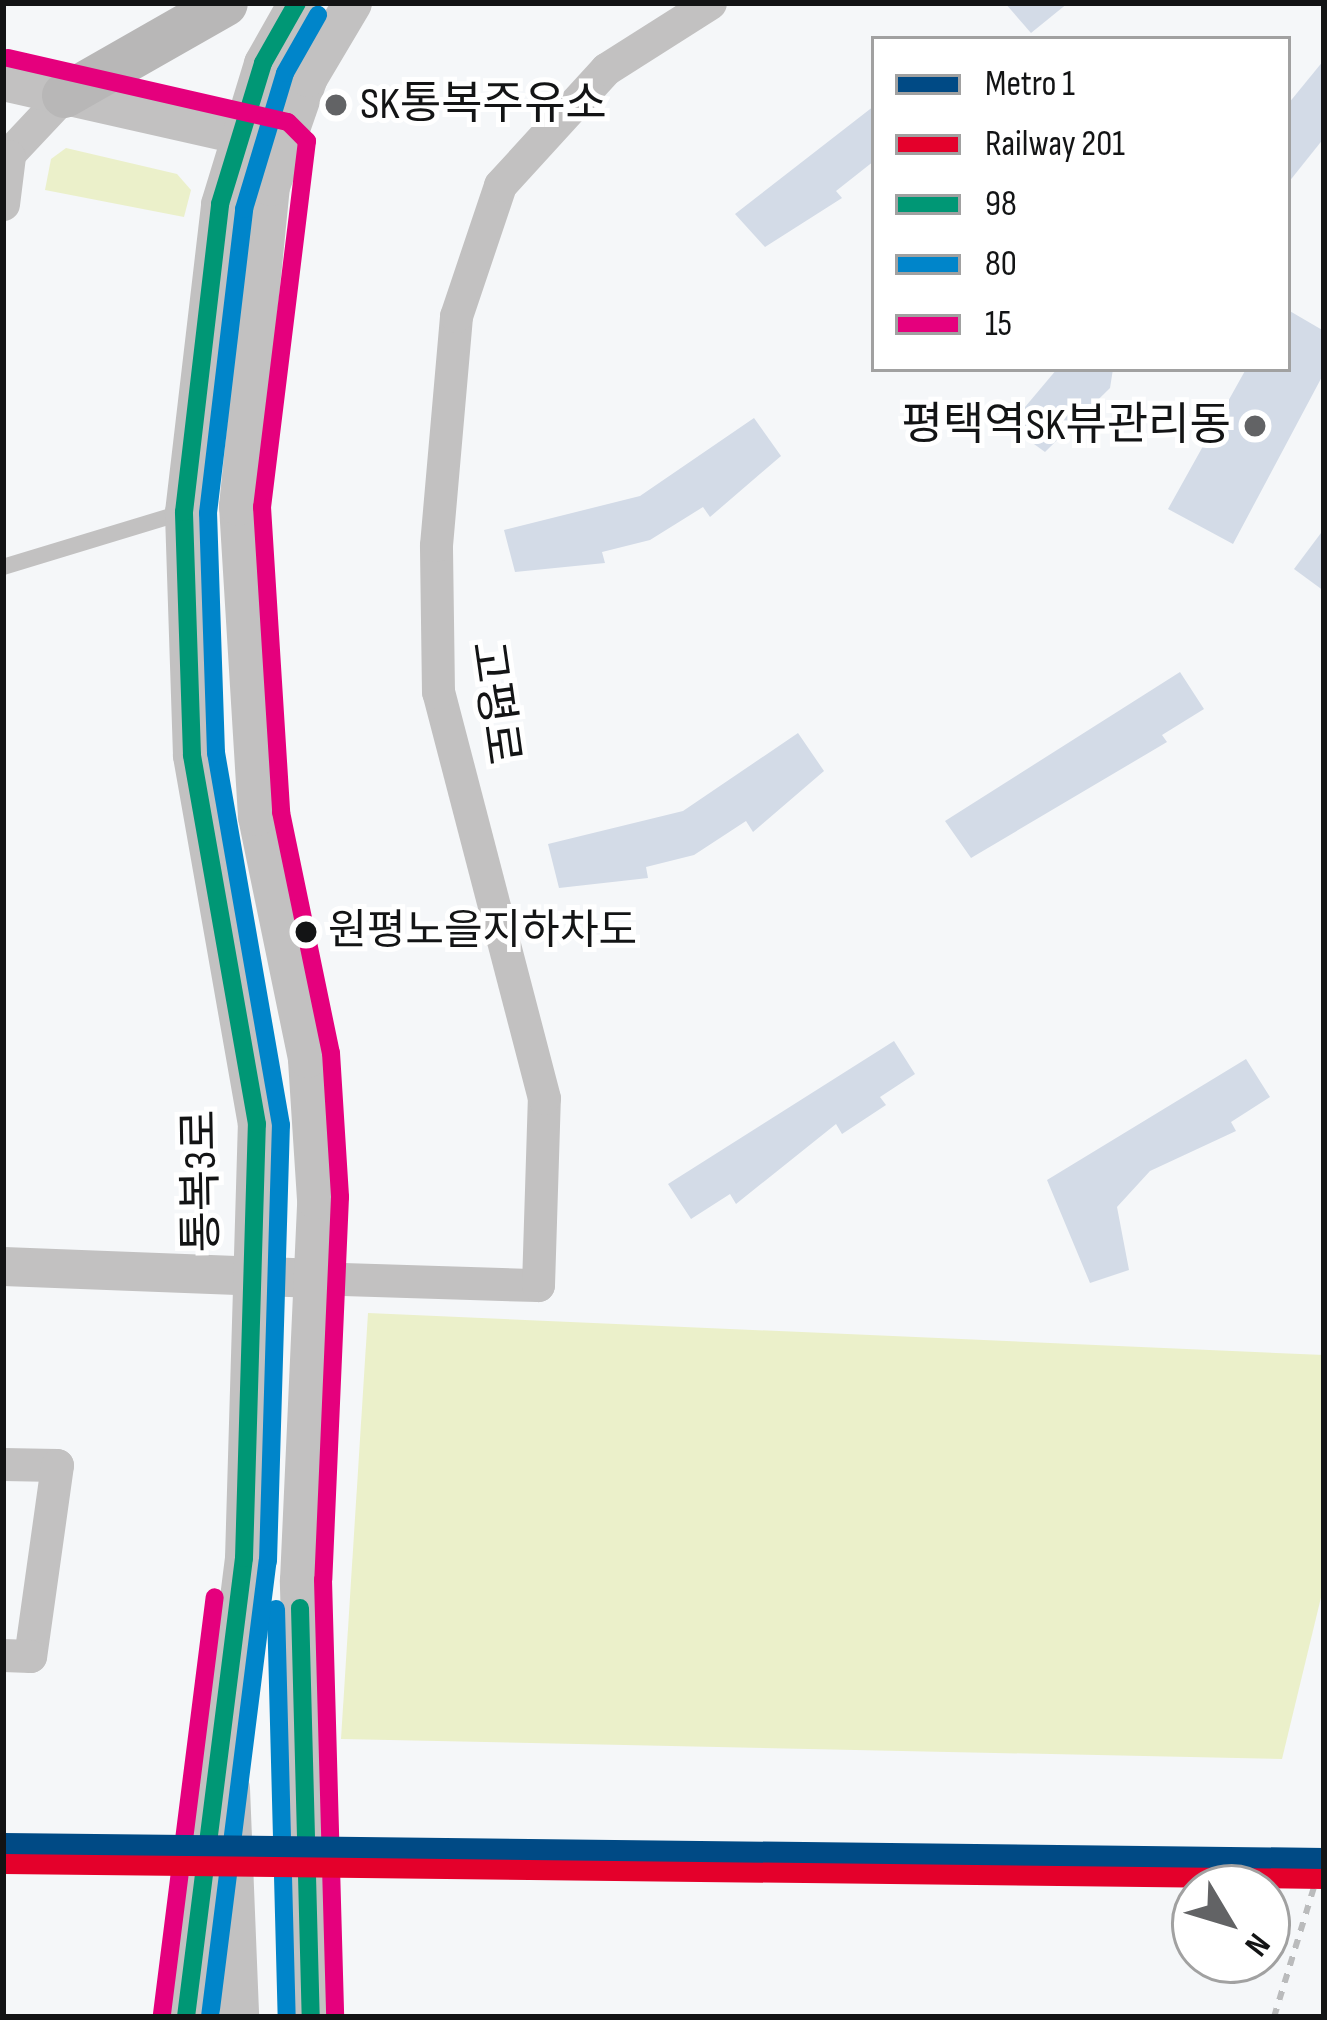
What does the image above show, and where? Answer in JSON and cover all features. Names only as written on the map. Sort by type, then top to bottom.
[{"type":"main road","points":[[64,95],[225,3]]},
{"type":"street","name":"통복3로","points":[[185,2017],[229,1687],[256,1124],[192,755],[184,512],[237,133],[297,3]]},
{"type":"street","points":[[311,2017],[299,1580],[311,1278],[307,1058],[257,816],[240,633],[238,506],[283,145],[352,3]]},
{"type":"street","name":"고평로","points":[[311,1278],[538,1285],[544,1098],[439,692],[436,545],[456,316],[500,184],[606,69],[710,3]]},
{"type":"street","points":[[3,81],[283,145]]},
{"type":"street","points":[[3,204],[6,158],[64,95]]},
{"type":"street","points":[[3,1266],[251,1270],[311,1278]]},
{"type":"street","points":[[3,1464],[57,1466],[30,1655],[3,1655]]},
{"type":"street","points":[[229,1687],[239,2017]]},
{"type":"lane","points":[[3,567],[184,512]]},
{"type":"path","points":[[1274,2017],[1324,1854]]},
{"type":"green space","points":[[66,148],[177,174],[191,190],[184,217],[45,190],[51,159]]},
{"type":"green space","points":[[368,1313],[1324,1355],[1324,1585],[1282,1759],[341,1739]]},
{"type":"building","points":[[1005,3],[1068,3],[1031,33]]},
{"type":"building","points":[[1324,60],[1324,138],[1291,179],[1291,100]]},
{"type":"building","points":[[871,108],[871,163],[836,191],[842,198],[765,247],[735,214]]},
{"type":"building","name":"평택역SK뷰관리동","points":[[1291,312],[1324,331],[1324,373],[1233,544],[1168,509],[1244,372],[1291,372]]},
{"type":"building","points":[[1054,372],[1113,372],[1110,388],[1045,452],[1009,426]]},
{"type":"building","points":[[754,418],[781,456],[710,517],[703,507],[650,540],[602,552],[605,563],[515,572],[504,530],[640,496]]},
{"type":"building","points":[[1324,529],[1324,591],[1294,569]]},
{"type":"building","points":[[1180,672],[1204,709],[1162,735],[1167,742],[971,858],[945,821]]},
{"type":"building","points":[[798,733],[824,771],[753,832],[746,821],[694,855],[646,867],[648,878],[559,888],[548,844],[683,811]]},
{"type":"building","points":[[894,1041],[915,1074],[880,1097],[886,1105],[842,1134],[836,1124],[736,1204],[730,1194],[691,1219],[668,1184]]},
{"type":"building","points":[[1246,1059],[1270,1097],[1231,1122],[1236,1131],[1150,1171],[1117,1207],[1129,1270],[1090,1283],[1047,1180]]},
{"type":"metro line","name":"1","points":[[3,1843],[1324,1858]]},
{"type":"rail line","name":"201","points":[[3,1863],[1324,1878]]},
{"type":"transit line","name":"98","points":[[186,2017],[244,1558],[257,1124],[192,755],[184,512],[220,204],[263,63],[297,3]]},
{"type":"transit line","name":"80","points":[[210,2017],[268,1561],[281,1125],[216,753],[208,513],[244,209],[285,73],[318,15]]},
{"type":"transit line","name":"15","points":[[8,58],[288,122],[307,141],[262,507],[281,812],[331,1053],[340,1197],[323,1580],[335,2016]]},
{"type":"transit line","name":"15","points":[[162,2014],[215,1597]]},
{"type":"transit line","name":"98","points":[[300,1608],[311,2017]]},
{"type":"transit line","name":"80","points":[[276,1609],[287,2017]]},
{"type":"place","name":"SK통복주유소","points":[[336,105]]},
{"type":"place","name":"평택역SK뷰관리동","points":[[1255,426]]},
{"type":"place","name":"원평노을지하차도","points":[[306,932]]}]
